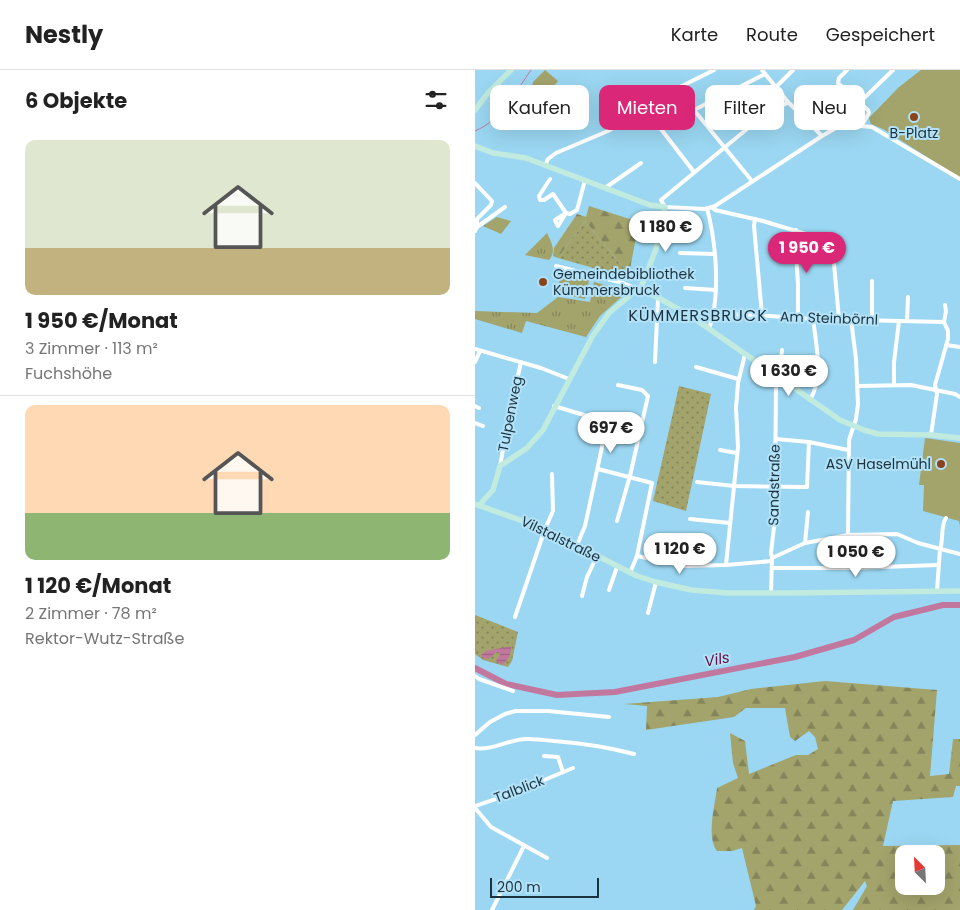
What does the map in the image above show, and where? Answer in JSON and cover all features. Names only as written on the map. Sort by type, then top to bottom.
[{"type":"street","points":[[475,110],[488,93],[511,70]]},
{"type":"street","points":[[682,85],[714,70]]},
{"type":"street","points":[[778,85],[793,70]]},
{"type":"street","points":[[840,85],[838,83],[839,78],[847,70]]},
{"type":"street","points":[[865,97],[893,70]]},
{"type":"street","points":[[695,109],[764,72],[774,85]]},
{"type":"street","points":[[784,98],[822,136]]},
{"type":"street","points":[[653,206],[753,124],[787,102]]},
{"type":"street","points":[[865,109],[869,113],[865,120]]},
{"type":"street","points":[[695,111],[723,148],[752,181]]},
{"type":"street","points":[[865,126],[883,132],[960,179]]},
{"type":"street","points":[[545,165],[548,159],[556,153],[610,130]]},
{"type":"street","points":[[662,130],[694,172]]},
{"type":"street","points":[[709,208],[834,130]]},
{"type":"street","points":[[475,146],[493,153],[526,158],[653,206],[665,208],[709,208],[809,235]]},
{"type":"street","points":[[605,188],[641,163]]},
{"type":"street","points":[[550,179],[539,196],[540,200],[544,200],[553,194]]},
{"type":"street","points":[[545,189],[553,194],[566,213],[571,214],[577,210],[585,180]]},
{"type":"street","points":[[476,184],[492,201],[491,205],[477,219],[476,229]]},
{"type":"street","points":[[478,505],[493,490],[500,466],[527,448],[543,430],[592,337],[609,313],[633,293],[641,290],[656,249],[665,208],[661,200]]},
{"type":"street","points":[[476,229],[505,207]]},
{"type":"street","points":[[709,208],[716,290],[714,314],[709,329]]},
{"type":"street","points":[[755,219],[754,226],[762,315]]},
{"type":"street","points":[[796,230],[799,284],[798,317]]},
{"type":"street","points":[[680,253],[714,254]]},
{"type":"street","points":[[834,264],[839,319]]},
{"type":"street","points":[[556,266],[623,283],[658,298],[692,317],[840,420],[853,426],[878,434],[931,435],[960,438]]},
{"type":"street","points":[[872,281],[872,320]]},
{"type":"street","points":[[685,288],[716,290]]},
{"type":"street","points":[[907,321],[908,297]]},
{"type":"street","points":[[655,362],[658,298]]},
{"type":"street","points":[[931,435],[937,394],[935,385],[947,345],[948,331],[944,322],[945,305]]},
{"type":"street","name":"Am Steinbörnl","points":[[714,314],[813,319],[944,322]]},
{"type":"street","points":[[811,400],[817,376],[813,319]]},
{"type":"street","points":[[848,535],[848,450],[858,404],[851,319]]},
{"type":"street","points":[[894,385],[895,352],[899,321]]},
{"type":"street","points":[[947,345],[960,347]]},
{"type":"street","points":[[475,362],[477,350],[541,368],[569,379]]},
{"type":"street","name":"Sandstraße","points":[[771,593],[771,554],[777,501],[775,486],[776,384],[782,350]]},
{"type":"street","points":[[725,565],[737,453],[736,408],[738,379],[745,354]]},
{"type":"street","name":"Tulpenweg","points":[[500,466],[521,362]]},
{"type":"street","points":[[696,367],[738,379]]},
{"type":"street","points":[[617,521],[630,476],[648,396],[642,390],[618,385]]},
{"type":"street","points":[[858,386],[894,385],[936,389],[955,394],[960,398]]},
{"type":"street","points":[[554,406],[606,422],[607,424],[585,526],[577,545]]},
{"type":"street","points":[[475,423],[483,426]]},
{"type":"street","points":[[775,438],[809,442],[848,450]]},
{"type":"street","points":[[697,482],[734,486],[807,487],[809,442]]},
{"type":"street","points":[[720,450],[737,453]]},
{"type":"street","points":[[598,468],[652,483],[637,556],[630,573]]},
{"type":"street","points":[[515,617],[553,511],[552,474]]},
{"type":"street","name":"Vilstalstraße","points":[[478,505],[545,529],[630,573],[656,582],[691,590],[771,593],[960,591]]},
{"type":"street","points":[[805,543],[808,512]]},
{"type":"street","points":[[937,591],[939,549],[942,544],[943,522],[946,518]]},
{"type":"street","points":[[689,519],[730,523]]},
{"type":"street","points":[[637,556],[685,566],[725,565],[772,560],[805,543],[848,535],[897,534],[918,544],[960,554]]},
{"type":"street","points":[[582,596],[587,577],[597,556]]},
{"type":"street","points":[[772,568],[939,565]]},
{"type":"street","name":"Vilstalstraße","points":[[609,590],[617,567]]},
{"type":"street","points":[[648,613],[656,582]]},
{"type":"street","points":[[475,676],[513,691]]},
{"type":"street","points":[[475,735],[490,722],[516,710],[609,717]]},
{"type":"street","points":[[475,748],[487,749],[505,742],[527,739],[581,743],[633,754]]},
{"type":"street","name":"Talblick","points":[[544,756],[558,757],[563,772]]},
{"type":"street","name":"Talblick","points":[[475,808],[573,768]]},
{"type":"street","points":[[475,808],[491,827],[547,858]]},
{"type":"street","points":[[492,910],[524,846]]},
{"type":"green space","points":[[545,70],[558,81],[555,85],[532,85]]},
{"type":"green space","points":[[921,70],[960,70],[960,178],[883,129],[871,124],[869,118],[899,87]]},
{"type":"green space","points":[[589,206],[639,222],[629,274],[585,221],[558,258],[553,256],[554,248],[577,214],[586,217]]},
{"type":"green space","points":[[497,217],[511,221],[501,234],[483,226]]},
{"type":"green space","points":[[585,221],[629,274],[629,278],[558,258]]},
{"type":"green space","points":[[547,233],[553,250],[549,260],[525,255]]},
{"type":"green space","points":[[561,274],[589,280],[585,299],[557,293]]},
{"type":"green space","points":[[594,282],[628,291],[600,316],[586,337],[526,321],[522,333],[475,319],[475,311],[537,313],[558,297],[590,302]]},
{"type":"green space","points":[[679,386],[711,394],[686,511],[653,501]]},
{"type":"green space","name":"ASV Haselmühl","points":[[925,438],[960,443],[960,526],[959,521],[923,511],[924,485],[919,485]]},
{"type":"green space","points":[[475,615],[518,632],[512,661],[508,667],[483,660],[475,654]]},
{"type":"green space","points":[[825,681],[937,690],[930,776],[949,774],[953,739],[960,739],[960,786],[956,786],[953,797],[893,801],[883,846],[895,846],[895,895],[945,895],[945,845],[960,845],[960,910],[853,910],[867,886],[865,881],[842,910],[754,910],[756,906],[742,848],[732,851],[717,851],[712,838],[712,821],[717,788],[738,778],[733,763],[730,733],[745,741],[749,774],[796,755],[808,755],[818,749],[815,737],[809,731],[795,741],[790,737],[785,708],[746,708],[734,717],[646,730],[647,706],[624,704],[718,697],[751,689]]},
{"type":"shaded area","points":[[511,647],[507,659],[502,665],[496,661],[500,654],[498,651],[488,659],[483,658],[481,655],[486,651]]},
{"type":"waterway","points":[[475,131],[485,126],[501,113],[531,70]]},
{"type":"waterway","name":"Vils","points":[[475,668],[506,684],[557,695],[615,692],[795,657],[854,640],[894,617],[943,605],[960,605]]},
{"type":"place","name":"B-Platz","points":[[914,117]]},
{"type":"place","name":"Gemeindebibliothek Kümmersbruck","points":[[543,282]]},
{"type":"place","name":"ASV Haselmühl","points":[[941,464]]},
{"type":"district","name":"KÜMMERSBRUCK","points":[[698,315]]}]
